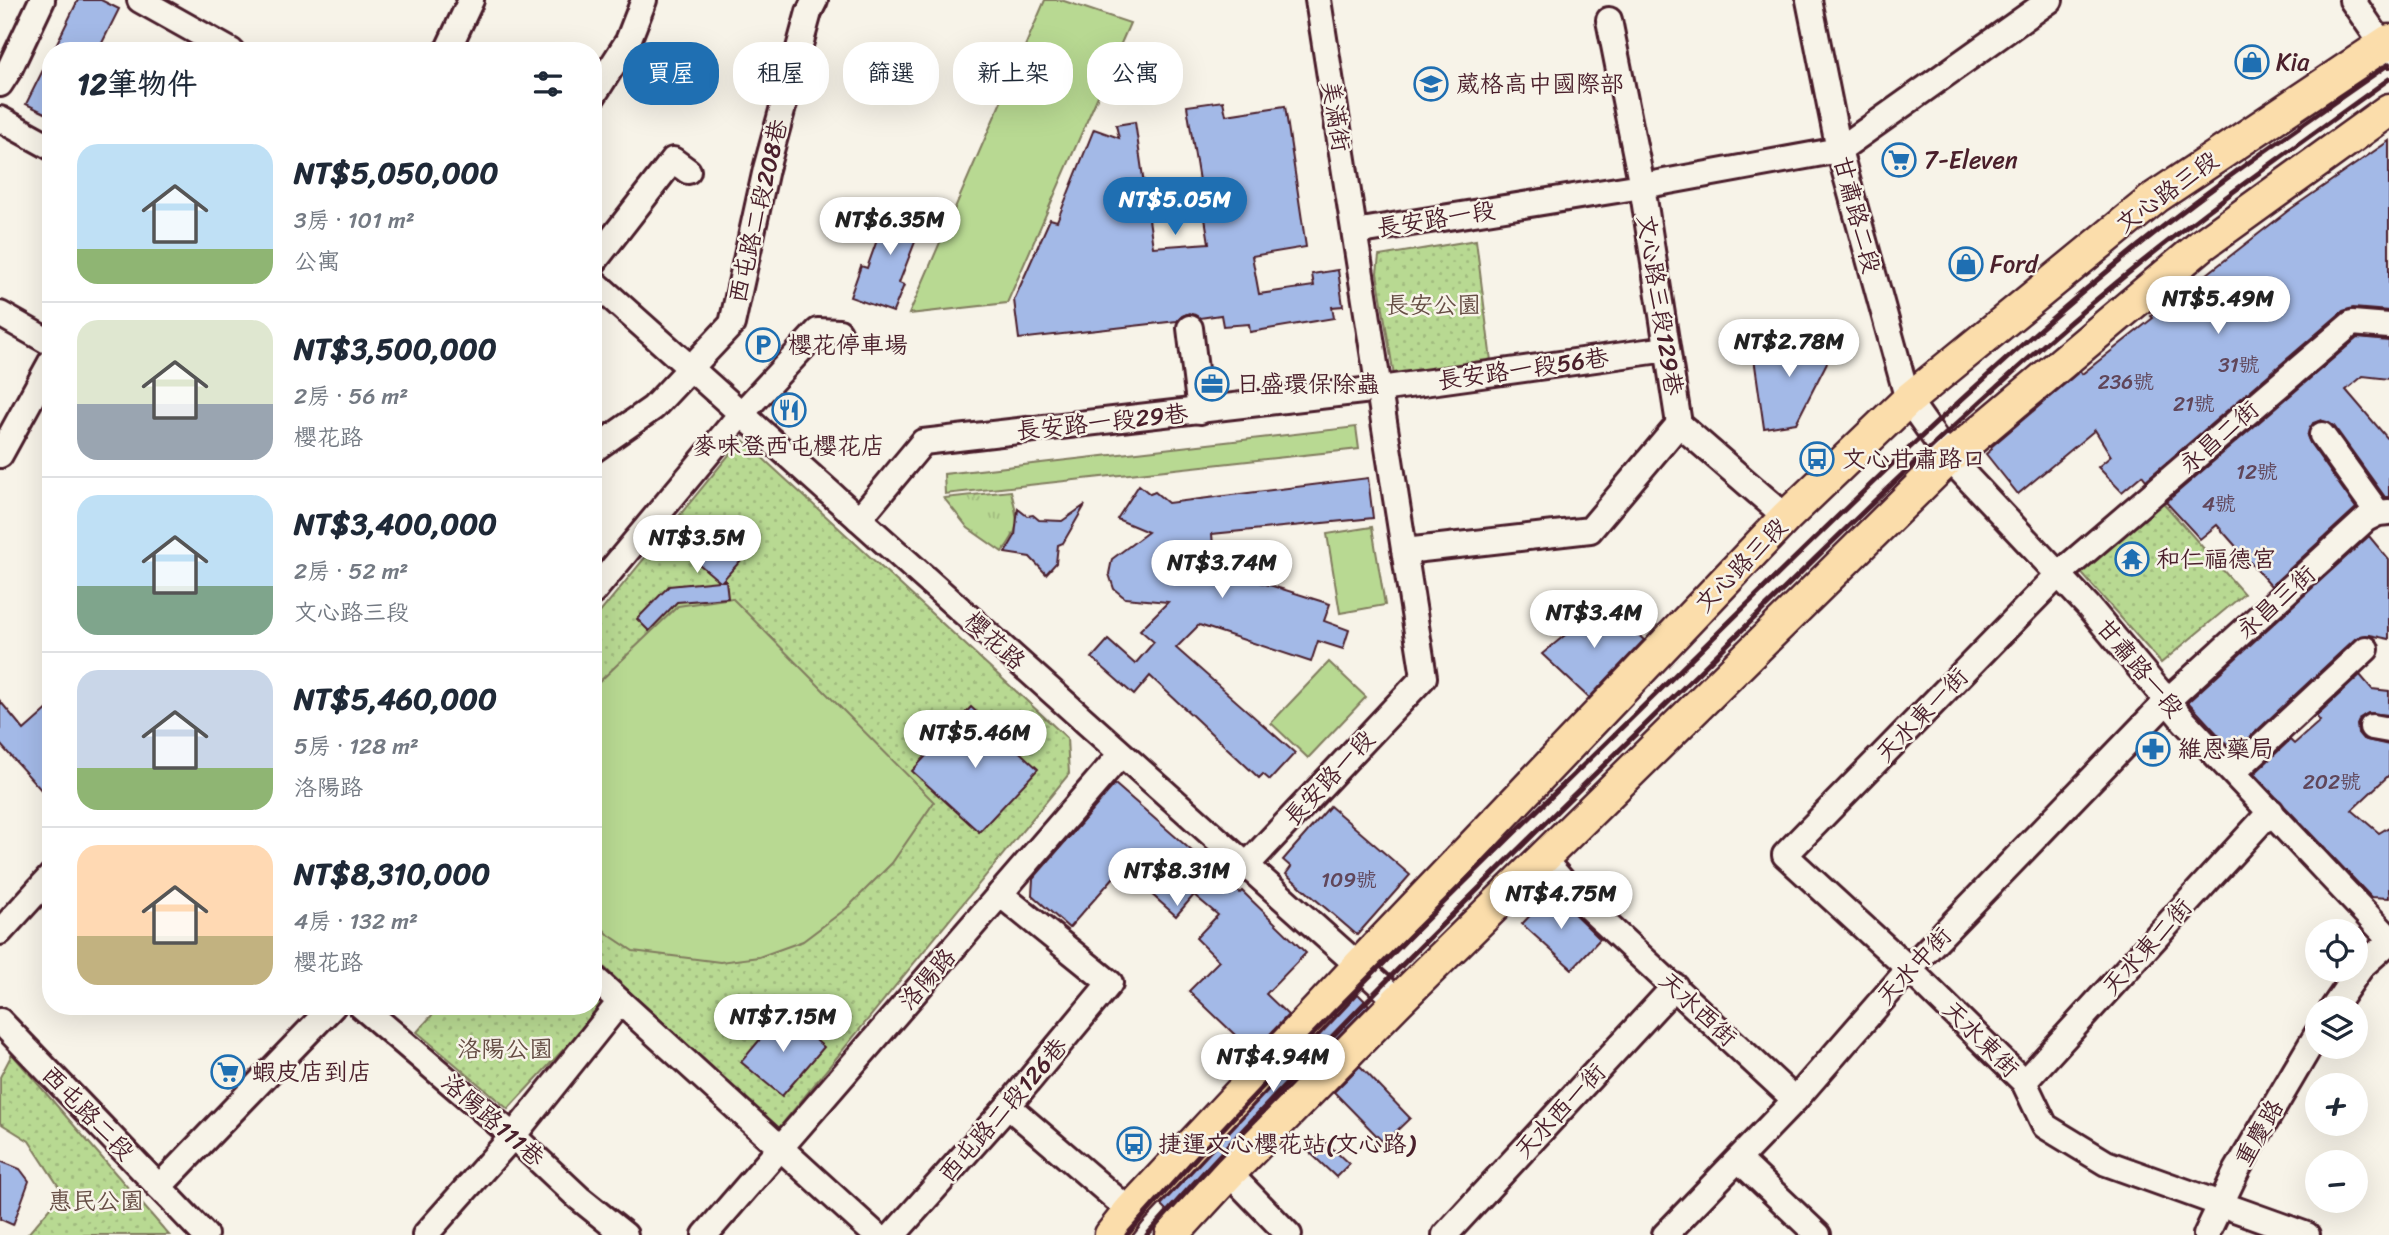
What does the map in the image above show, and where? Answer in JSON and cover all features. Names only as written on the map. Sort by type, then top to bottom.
[{"type":"main road","name":"文心路三段","points":[[1121,1223],[1358,967],[1786,517],[1908,401],[2156,197],[2386,47]]},
{"type":"main road","points":[[1172,1235],[1398,1001],[1949,458],[2202,246],[2389,110]]},
{"type":"street","points":[[0,84],[42,0]]},
{"type":"street","points":[[140,0],[215,42]]},
{"type":"street","points":[[451,42],[471,0]]},
{"type":"street","points":[[602,82],[628,41],[644,0]]},
{"type":"street","name":"西屯路二段208巷","points":[[602,444],[653,408],[732,324],[766,169],[814,0]]},
{"type":"street","name":"美滿街","points":[[1318,0],[1355,232]]},
{"type":"street","name":"甘肅路二段","points":[[1809,0],[1839,150],[1908,401],[1949,458]]},
{"type":"street","name":"長安路一段","points":[[1245,866],[1424,677],[1355,232],[1642,186],[1839,150],[2050,0]]},
{"type":"street","points":[[2352,0],[2386,47]]},
{"type":"street","name":"文心路三段129巷","points":[[1609,20],[1642,186],[1679,424]]},
{"type":"street","points":[[0,119],[42,142]]},
{"type":"street","points":[[602,251],[673,160],[688,171]]},
{"type":"street","name":"櫻花路","points":[[602,289],[1398,1001]]},
{"type":"street","points":[[0,314],[42,338]]},
{"type":"street","name":"永昌二街","points":[[2058,575],[2352,323],[2389,326]]},
{"type":"street","points":[[1190,328],[1200,411]]},
{"type":"street","points":[[602,581],[741,414],[818,331],[839,332]]},
{"type":"street","name":"長安路一段56巷","points":[[1380,390],[1667,349]]},
{"type":"street","points":[[0,455],[42,378]]},
{"type":"street","name":"長安路一段29巷","points":[[859,519],[923,442],[1380,390]]},
{"type":"street","points":[[1405,551],[1590,530],[1679,424],[1786,517]]},
{"type":"street","points":[[2322,435],[2384,512]]},
{"type":"street","name":"甘肅路一段","points":[[1949,458],[2114,635],[2167,701],[2389,940]]},
{"type":"street","name":"永昌三街","points":[[2167,701],[2367,519],[2384,512]]},
{"type":"street","name":"天水東一街","points":[[1785,855],[2058,575]]},
{"type":"street","points":[[2234,772],[2366,649]]},
{"type":"street","name":"天水中街","points":[[1665,1235],[1795,1100],[1909,968],[2167,701]]},
{"type":"street","name":"洛陽路","points":[[705,1235],[1121,754]]},
{"type":"street","name":"天水東二街","points":[[2024,1082],[2271,811]]},
{"type":"street","name":"天水東街","points":[[1785,855],[1909,968],[2024,1082],[2045,1126],[2106,1163],[2307,1235]]},
{"type":"street","name":"天水西街","points":[[1542,858],[1576,896],[1795,1100]]},
{"type":"street","points":[[0,932],[42,886]]},
{"type":"street","name":"西屯路二段126巷","points":[[893,1235],[1009,1106],[1110,984],[1000,894]]},
{"type":"street","points":[[2341,996],[2362,966],[2389,940]]},
{"type":"street","points":[[602,985],[876,1235]]},
{"type":"street","name":"天水西一街","points":[[1445,1235],[1675,986]]},
{"type":"street","points":[[425,1235],[513,1136],[620,1002]]},
{"type":"street","points":[[159,1187],[323,1015]]},
{"type":"street","name":"洛陽路111巷","points":[[372,1015],[513,1136],[579,1198],[625,1235]]},
{"type":"street","name":"西屯路二段","points":[[0,1021],[205,1235]]},
{"type":"street","name":"重慶路","points":[[2206,1235],[2237,1170],[2305,1054]]},
{"type":"street","points":[[1009,1106],[1121,1223]]},
{"type":"street","points":[[1739,1160],[1818,1235]]},
{"type":"street","points":[[1229,1173],[1289,1235]]},
{"type":"green space","points":[[1045,0],[1061,0],[1130,23],[1122,42],[1087,42],[1087,105],[1094,105],[1007,303],[909,314],[1000,105],[1073,105],[1073,42],[1027,42]]},
{"type":"green space","name":"長安公園","points":[[1476,240],[1492,369],[1394,376],[1377,273],[1379,256]]},
{"type":"green space","points":[[1356,427],[1359,449],[945,494],[944,474]]},
{"type":"green space","points":[[742,439],[1067,738],[1069,774],[774,1134],[602,965],[602,610]]},
{"type":"green space","points":[[1011,491],[1017,523],[1013,536],[1002,552],[968,528],[944,498]]},
{"type":"green space","points":[[2160,499],[2244,594],[2161,663],[2077,568]]},
{"type":"green space","points":[[1372,527],[1385,605],[1340,613],[1327,534]]},
{"type":"green space","points":[[732,598],[934,802],[892,863],[847,908],[803,941],[759,957],[720,962],[633,951],[602,928],[602,679],[678,606]]},
{"type":"green space","points":[[1329,662],[1366,697],[1308,758],[1271,723]]},
{"type":"green space","name":"洛陽公園","points":[[432,1015],[596,1015],[508,1109],[417,1032]]},
{"type":"green space","name":"惠民公園","points":[[12,1054],[169,1235],[27,1235],[63,1193],[29,1141],[0,1123],[0,1077]]},
{"type":"building","points":[[78,0],[101,0],[119,9],[102,42],[57,42]]},
{"type":"building","points":[[42,72],[42,112],[26,104]]},
{"type":"building","points":[[1223,101],[1226,115],[1285,106],[1306,247],[1252,256],[1259,294],[1314,286],[1312,274],[1338,270],[1343,306],[1332,307],[1334,318],[1250,332],[1249,324],[1223,326],[1221,315],[1200,318],[1189,313],[1177,321],[1019,339],[1014,300],[1050,219],[1057,221],[1094,129],[1119,138],[1116,125],[1135,122],[1153,247],[1209,243],[1187,106]]},
{"type":"building","points":[[2389,141],[2389,311],[2353,308],[2343,311],[2146,480],[2142,475],[2122,492],[2098,467],[2111,456],[2095,430],[2018,494],[1986,454],[1991,447],[2080,371],[2082,374],[2153,318],[2151,316],[2185,286],[2188,289],[2289,210]]},
{"type":"building","points":[[892,198],[927,211],[899,283],[904,285],[893,312],[850,297],[861,266],[867,268]]},
{"type":"building","points":[[2357,338],[2389,341],[2389,379],[2363,376],[2346,390],[2389,440],[2389,497],[2385,497],[2334,426],[2321,420],[2313,423],[2307,436],[2310,443],[2356,508],[2271,586],[2217,525],[2200,539],[2166,502]]},
{"type":"building","points":[[1839,339],[1796,423],[1764,428],[1753,351]]},
{"type":"building","points":[[1368,478],[1373,518],[1212,534],[1215,568],[1330,604],[1324,621],[1349,630],[1343,649],[1318,641],[1311,662],[1199,625],[1176,648],[1295,753],[1270,780],[1263,774],[1259,778],[1150,676],[1134,695],[1092,658],[1108,640],[1135,664],[1154,642],[1140,630],[1168,602],[1125,598],[1114,589],[1109,574],[1112,559],[1148,532],[1117,519],[1139,485],[1150,494],[1155,492],[1168,503]]},
{"type":"building","points":[[1085,505],[1063,543],[1058,545],[1056,563],[1046,574],[1030,557],[1005,553],[1015,536],[1018,509],[1039,520],[1062,521]]},
{"type":"building","points":[[703,523],[743,558],[722,581],[726,581],[728,598],[677,602],[649,631],[637,619],[669,586],[719,581],[680,548]]},
{"type":"building","points":[[2369,536],[2389,560],[2389,639],[2370,635],[2356,638],[2234,752],[2188,702]]},
{"type":"building","points":[[1604,603],[1644,640],[1589,698],[1542,654]]},
{"type":"building","points":[[2360,675],[2372,689],[2389,691],[2389,715],[2368,713],[2360,718],[2357,725],[2358,733],[2363,739],[2389,745],[2389,775],[2352,810],[2379,833],[2389,827],[2389,898],[2371,897],[2254,774],[2290,740],[2294,744],[2320,721],[2316,716]]},
{"type":"building","points":[[0,701],[24,730],[42,714],[42,791],[0,744]]},
{"type":"building","points":[[971,707],[1038,769],[979,832],[912,771]]},
{"type":"building","points":[[1115,784],[1240,893],[1242,891],[1306,953],[1266,994],[1288,1015],[1253,1052],[1189,991],[1219,961],[1196,938],[1218,915],[1194,895],[1176,916],[1122,868],[1069,928],[1032,895],[1033,879]]},
{"type":"building","points":[[1330,806],[1410,875],[1357,935],[1286,874],[1291,867],[1283,860]]},
{"type":"building","points":[[1550,894],[1556,899],[1557,897],[1600,939],[1572,969],[1522,924]]},
{"type":"building","points":[[1358,994],[1369,1005],[1168,1212],[1161,1205]]},
{"type":"building","points":[[783,1012],[824,1047],[782,1096],[741,1062]]},
{"type":"building","points":[[1360,1066],[1410,1118],[1384,1143],[1334,1092]]},
{"type":"building","points":[[1319,1136],[1349,1164],[1336,1177],[1306,1149]]},
{"type":"building","points":[[0,1161],[20,1169],[29,1181],[13,1225],[0,1219]]},
{"type":"railway","points":[[1127,1235],[1303,1044],[1364,982],[1731,620],[1976,386],[2103,275],[2172,219],[2389,64]]},
{"type":"railway","points":[[1147,1235],[1328,1041],[1453,915],[1933,445],[2053,337],[2148,257],[2250,179],[2389,79]]},
{"type":"place","name":"Kia","points":[[2252,62]]},
{"type":"place","name":"葳格高中國際部","points":[[1431,84]]},
{"type":"place","name":"7-Eleven","points":[[1899,160]]},
{"type":"place","name":"Ford","points":[[1966,264]]},
{"type":"place","name":"櫻花停車場","points":[[763,345]]},
{"type":"place","name":"日盛環保除蟲","points":[[1212,384]]},
{"type":"place","name":"麥味登西屯櫻花店","points":[[789,410]]},
{"type":"place","name":"文心甘肅路口","points":[[1817,459]]},
{"type":"place","name":"和仁福德宮","points":[[2132,559]]},
{"type":"place","name":"維恩藥局","points":[[2153,749]]},
{"type":"place","name":"蝦皮店到店","points":[[228,1072]]},
{"type":"place","name":"捷運文心櫻花站(文心路)","points":[[1134,1144]]}]
